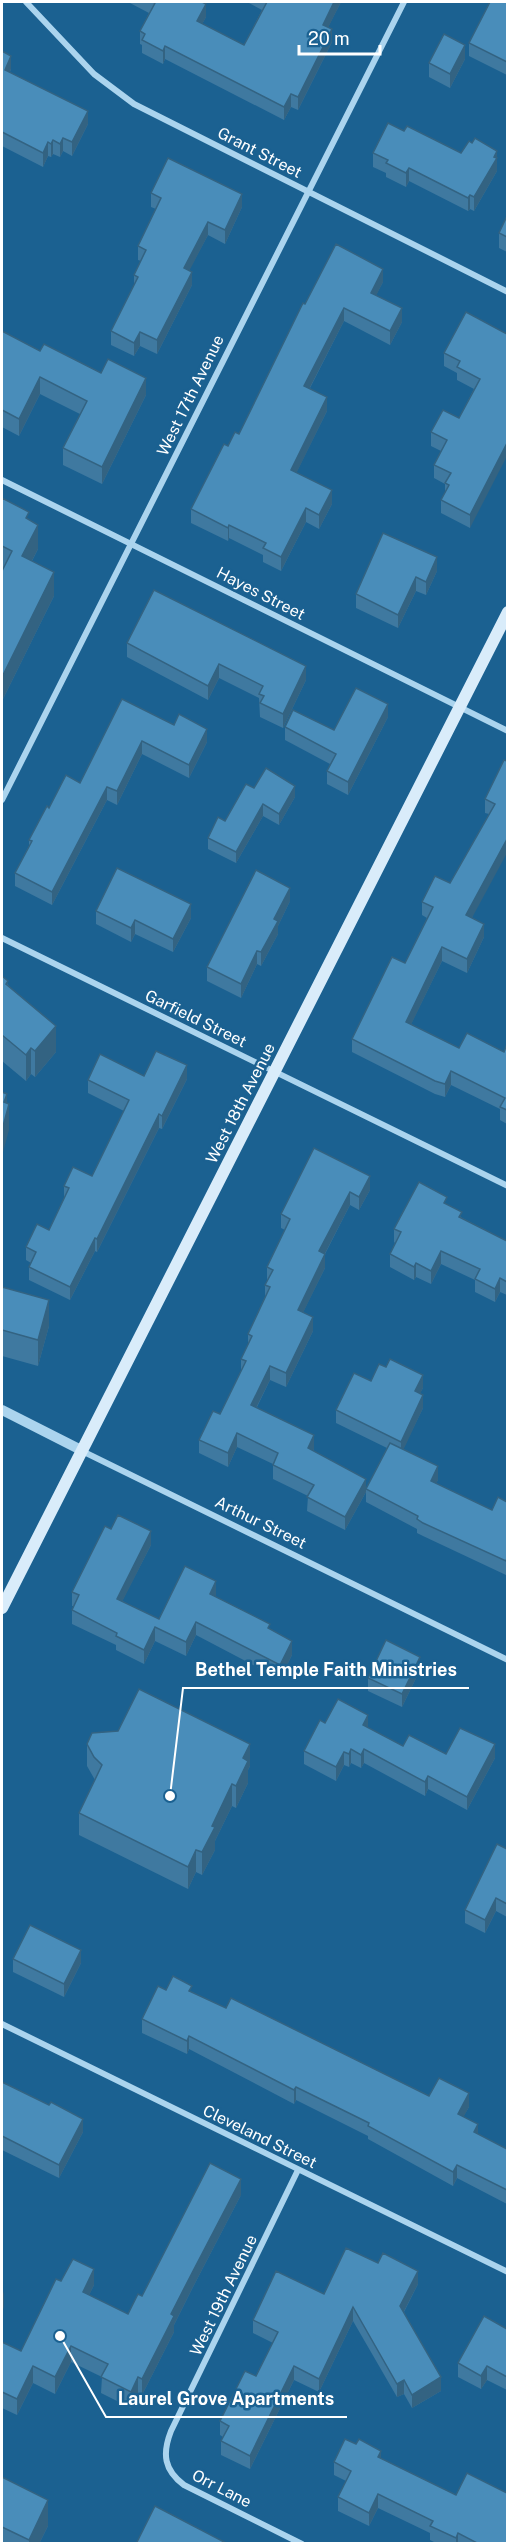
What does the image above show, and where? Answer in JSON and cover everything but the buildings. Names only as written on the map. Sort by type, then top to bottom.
[{"type":"main road","name":"West 18th Avenue","points":[[2,1608],[507,612]]},
{"type":"street","name":"Grant Street","points":[[26,2],[94,74],[120,95],[507,292]]},
{"type":"street","name":"West 17th Avenue","points":[[2,800],[132,544],[306,191],[404,2]]},
{"type":"street","name":"Hayes Street","points":[[2,480],[507,731]]},
{"type":"street","name":"Garfield Street","points":[[2,938],[507,1186]]},
{"type":"street","name":"Arthur Street","points":[[2,1410],[507,1660]]},
{"type":"street","name":"Cleveland Street","points":[[2,2024],[507,2272]]},
{"type":"street","name":"West 19th Avenue","points":[[171,2431],[298,2170]]},
{"type":"street","name":"Orr Lane","points":[[171,2431],[165,2453],[166,2464],[176,2479],[191,2489],[302,2544]]},
{"type":"place","name":"Bethel Temple Faith Ministries","points":[[170,1796]]},
{"type":"place","name":"Laurel Grove Apartments","points":[[60,2336]]}]
